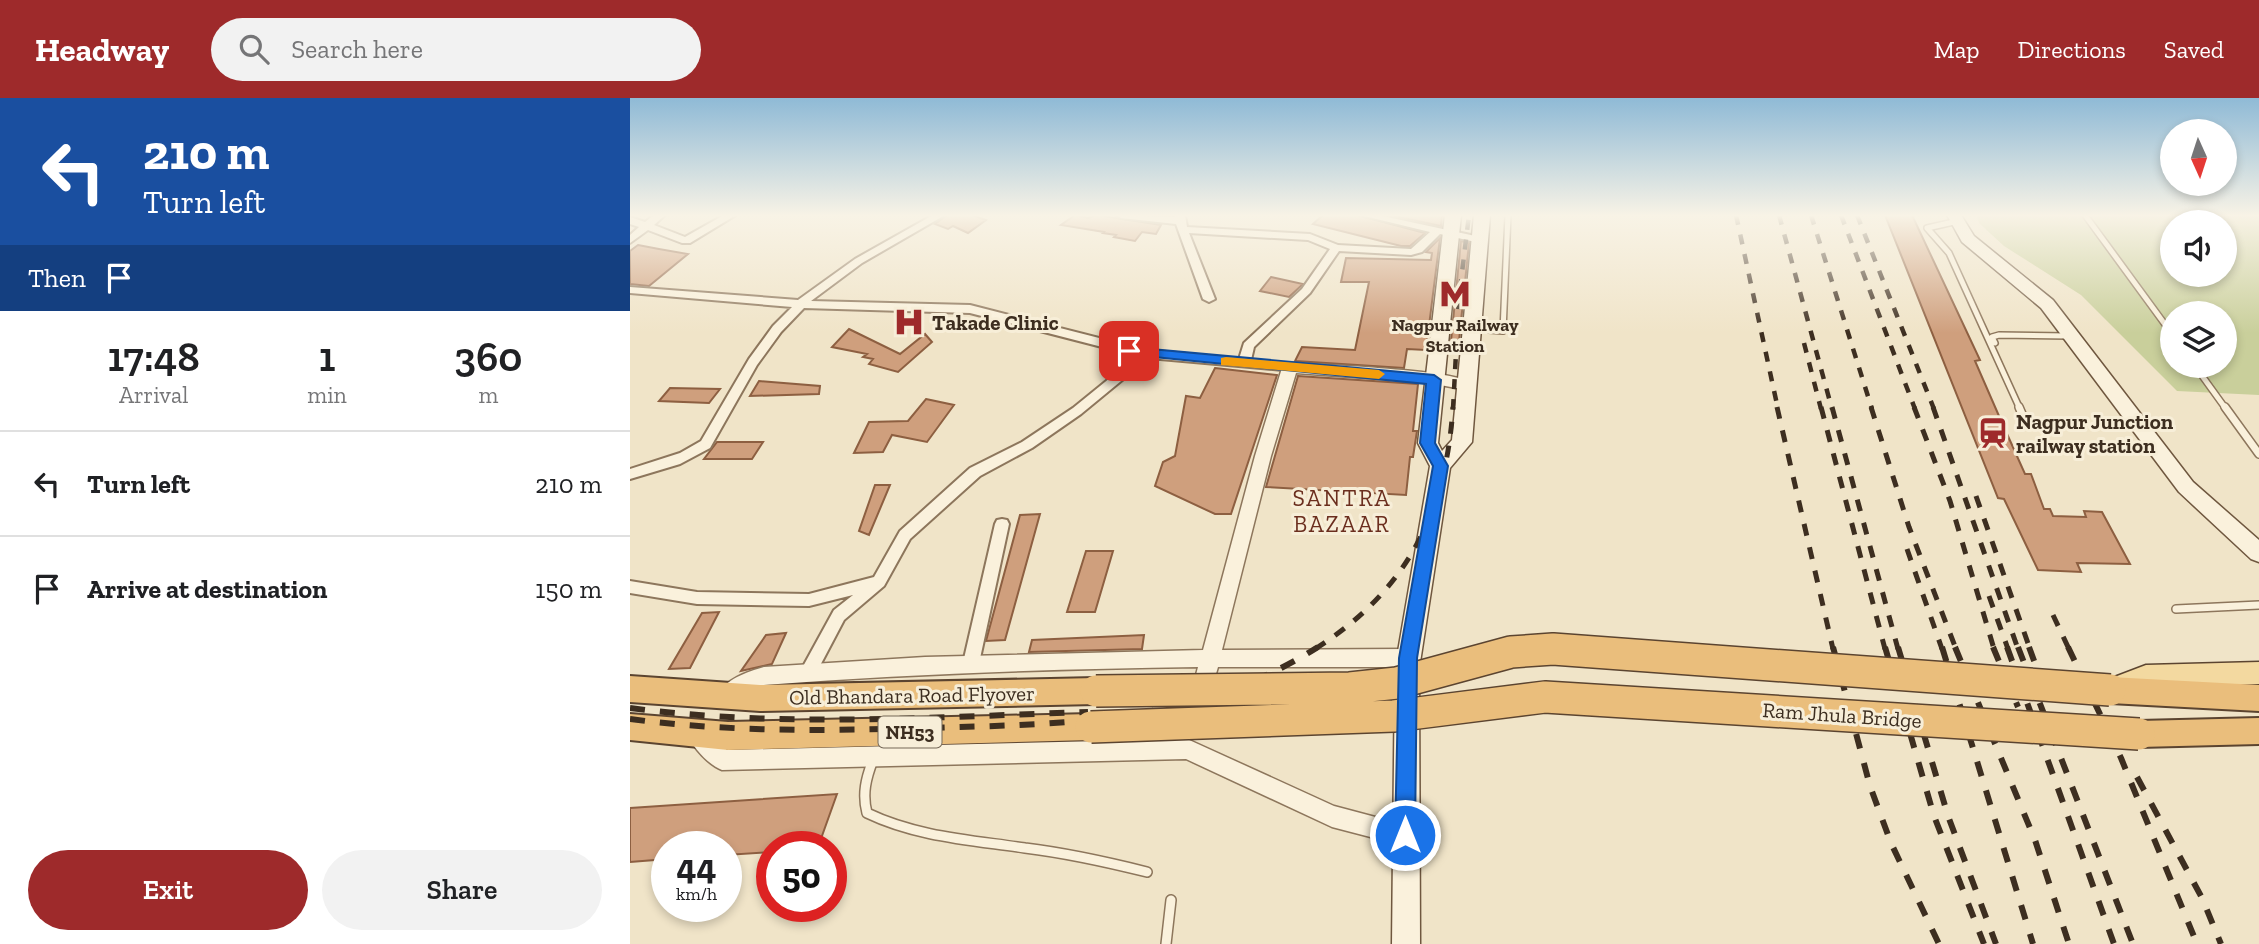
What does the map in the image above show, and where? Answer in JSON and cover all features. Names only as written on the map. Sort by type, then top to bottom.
[{"type":"highway","name":"Ram Jhula Bridge","points":[[1096,691],[1350,688],[1397,683],[1511,652],[1553,649],[2110,690],[2259,698]]},
{"type":"highway","name":"Old Bhandara Road Flyover","points":[[630,690],[760,698],[1096,691]]},
{"type":"highway","name":"Ram Jhula Bridge","points":[[1091,727],[1394,716],[1545,697],[2139,734],[2259,731]]},
{"type":"highway","name":"NH53","points":[[630,727],[698,735]]},
{"type":"highway","name":"Old Bhandara Road Flyover","points":[[698,735],[1091,727]]},
{"type":"main road","points":[[1440,466],[1428,443],[1442,254]]},
{"type":"main road","points":[[1406,944],[1408,658],[1440,466],[1462,442],[1479,254]]},
{"type":"main road","points":[[1987,254],[2047,304],[2186,487],[2259,553]]},
{"type":"main road","points":[[2004,254],[2075,316],[2179,459],[2217,499],[2259,536]]},
{"type":"main road","points":[[2110,690],[2146,676],[2259,673]]},
{"type":"street","points":[[630,474],[702,448],[714,433],[726,408],[766,344],[802,303],[843,271],[872,254]]},
{"type":"street","points":[[1193,254],[1209,299]]},
{"type":"street","points":[[1244,363],[1248,346],[1306,291],[1331,254]]},
{"type":"street","points":[[630,290],[802,303],[970,309],[1146,354],[1467,385]]},
{"type":"street","points":[[808,672],[839,615],[879,582],[905,536],[975,472],[1027,445],[1077,411],[1146,354]]},
{"type":"street","points":[[1187,749],[1263,456],[1290,368]]},
{"type":"street","points":[[971,663],[1002,524]]},
{"type":"street","points":[[630,587],[696,597],[809,600],[879,582]]},
{"type":"street","points":[[727,696],[749,680],[808,672],[971,663],[1211,657],[1408,658]]},
{"type":"street","points":[[698,735],[722,760],[1187,749],[1332,816],[1405,835]]},
{"type":"lane","points":[[1472,329],[1503,331],[1506,254]]},
{"type":"lane","points":[[1950,254],[2025,421]]},
{"type":"lane","points":[[2114,254],[2160,318]]},
{"type":"lane","points":[[1997,357],[2003,357],[1992,337],[1995,335],[2072,336]]},
{"type":"lane","points":[[2204,378],[2259,454]]},
{"type":"lane","points":[[2176,608],[2259,605]]},
{"type":"lane","points":[[875,756],[863,790],[863,801],[867,813],[887,824],[938,837],[1097,859],[1147,872]]},
{"type":"lane","points":[[1166,944],[1171,900]]},
{"type":"green space","points":[[2017,254],[2160,254],[2160,287],[2237,287],[2237,254],[2259,254],[2259,395],[2177,391],[2164,378],[2237,378],[2237,301],[2160,301],[2160,374],[2081,295]]},
{"type":"building","points":[[630,254],[687,254],[649,286],[630,284]]},
{"type":"building","points":[[1432,254],[1438,254],[1426,350],[1407,349],[1404,368],[1295,361],[1302,347],[1355,350],[1369,282],[1341,282],[1346,258],[1431,260]]},
{"type":"building","points":[[1460,254],[1468,254],[1458,351],[1450,351]]},
{"type":"building","points":[[1901,254],[1931,254],[1980,360],[1975,361],[2025,474],[2031,474],[2044,509],[2050,509],[2053,516],[2086,517],[2084,511],[2102,512],[2130,564],[2077,563],[2081,572],[2038,570],[2004,499],[1998,498]]},
{"type":"building","points":[[1271,277],[1303,284],[1289,297],[1260,291]]},
{"type":"building","points":[[849,329],[900,354],[925,334],[932,342],[898,372],[869,364],[873,359],[863,357],[867,354],[832,347]]},
{"type":"building","points":[[1215,368],[1277,375],[1231,514],[1215,514],[1155,486],[1163,462],[1175,456],[1186,396],[1200,398]]},
{"type":"building","points":[[1298,376],[1418,384],[1413,431],[1417,431],[1413,457],[1410,457],[1406,495],[1266,487]]},
{"type":"building","points":[[759,381],[820,386],[819,394],[750,396]]},
{"type":"building","points":[[670,388],[720,389],[709,403],[659,401]]},
{"type":"building","points":[[926,399],[954,405],[927,442],[892,435],[883,452],[854,453],[869,422],[908,421]]},
{"type":"building","points":[[717,442],[763,442],[752,459],[704,459]]},
{"type":"building","points":[[875,485],[890,485],[869,535],[859,531]]},
{"type":"building","points":[[1040,514],[1005,640],[986,641],[1020,515]]},
{"type":"building","points":[[1086,551],[1113,551],[1095,612],[1067,612]]},
{"type":"building","points":[[719,612],[690,668],[669,669],[702,613]]},
{"type":"building","points":[[786,633],[772,664],[741,671],[766,635]]},
{"type":"building","points":[[1144,635],[1142,649],[1029,652],[1032,640]]},
{"type":"building","points":[[837,794],[824,831],[756,831],[756,853],[742,854],[742,831],[651,831],[651,860],[630,862],[630,808]]},
{"type":"railway","points":[[1453,409],[1459,297],[1464,254]]},
{"type":"railway","points":[[1745,254],[1778,409]]},
{"type":"railway","points":[[1790,254],[1832,409]]},
{"type":"railway","points":[[1823,254],[1872,409]]},
{"type":"railway","points":[[1856,254],[1915,409]]},
{"type":"railway","points":[[1873,254],[1934,409]]},
{"type":"railway","points":[[1804,343],[1821,409]]},
{"type":"railway","points":[[1317,648],[1374,602],[1397,575],[1416,546],[1431,515],[1441,481],[1449,445],[1453,407]]},
{"type":"railway","points":[[1777,407],[1833,649]]},
{"type":"railway","points":[[1821,407],[1885,649]]},
{"type":"railway","points":[[1832,407],[1898,649]]},
{"type":"railway","points":[[1871,407],[1909,527],[1956,649]]},
{"type":"railway","points":[[1914,407],[1950,501],[1994,649]]},
{"type":"railway","points":[[1933,407],[2018,649]]},
{"type":"railway","points":[[1976,496],[2030,649]]},
{"type":"railway","points":[[1907,549],[1942,649]]},
{"type":"railway","points":[[1989,596],[2008,649]]},
{"type":"railway","points":[[2053,615],[2069,649]]},
{"type":"railway","points":[[1833,647],[1870,786],[1891,843],[1939,944]]},
{"type":"railway","points":[[1885,647],[1934,816],[1984,944]]},
{"type":"railway","points":[[1898,647],[1948,816],[1996,944]]},
{"type":"railway","points":[[1942,647],[2033,944]]},
{"type":"railway","points":[[1955,647],[2035,840],[2069,944]]},
{"type":"railway","points":[[1993,647],[2018,707]]},
{"type":"railway","points":[[2007,647],[2114,944]]},
{"type":"railway","points":[[2018,647],[2133,944]]},
{"type":"railway","points":[[2029,647],[2041,680]]},
{"type":"railway","points":[[2068,647],[2121,758],[2197,944]]},
{"type":"railway","points":[[630,719],[703,726],[813,730],[975,727],[1078,721],[1176,706],[1224,692],[1271,673],[1317,648]]},
{"type":"railway","points":[[630,708],[744,718],[801,719],[1088,712]]},
{"type":"railway","points":[[2137,777],[2202,898],[2221,944]]},
{"type":"slow traffic","points":[[1226,362],[1379,374]]},
{"type":"place","name":"Nagpur Railway Station","points":[[1455,294]]},
{"type":"place","name":"Takade Clinic","points":[[909,322]]},
{"type":"place","name":"Nagpur Junction railway station","points":[[1993,433]]},
{"type":"district","name":"SANTRA BAZAAR","points":[[1342,511]]},
{"type":"route","points":[[1129,351],[1434,380],[1428,443],[1440,466],[1408,658],[1405,835]]}]
